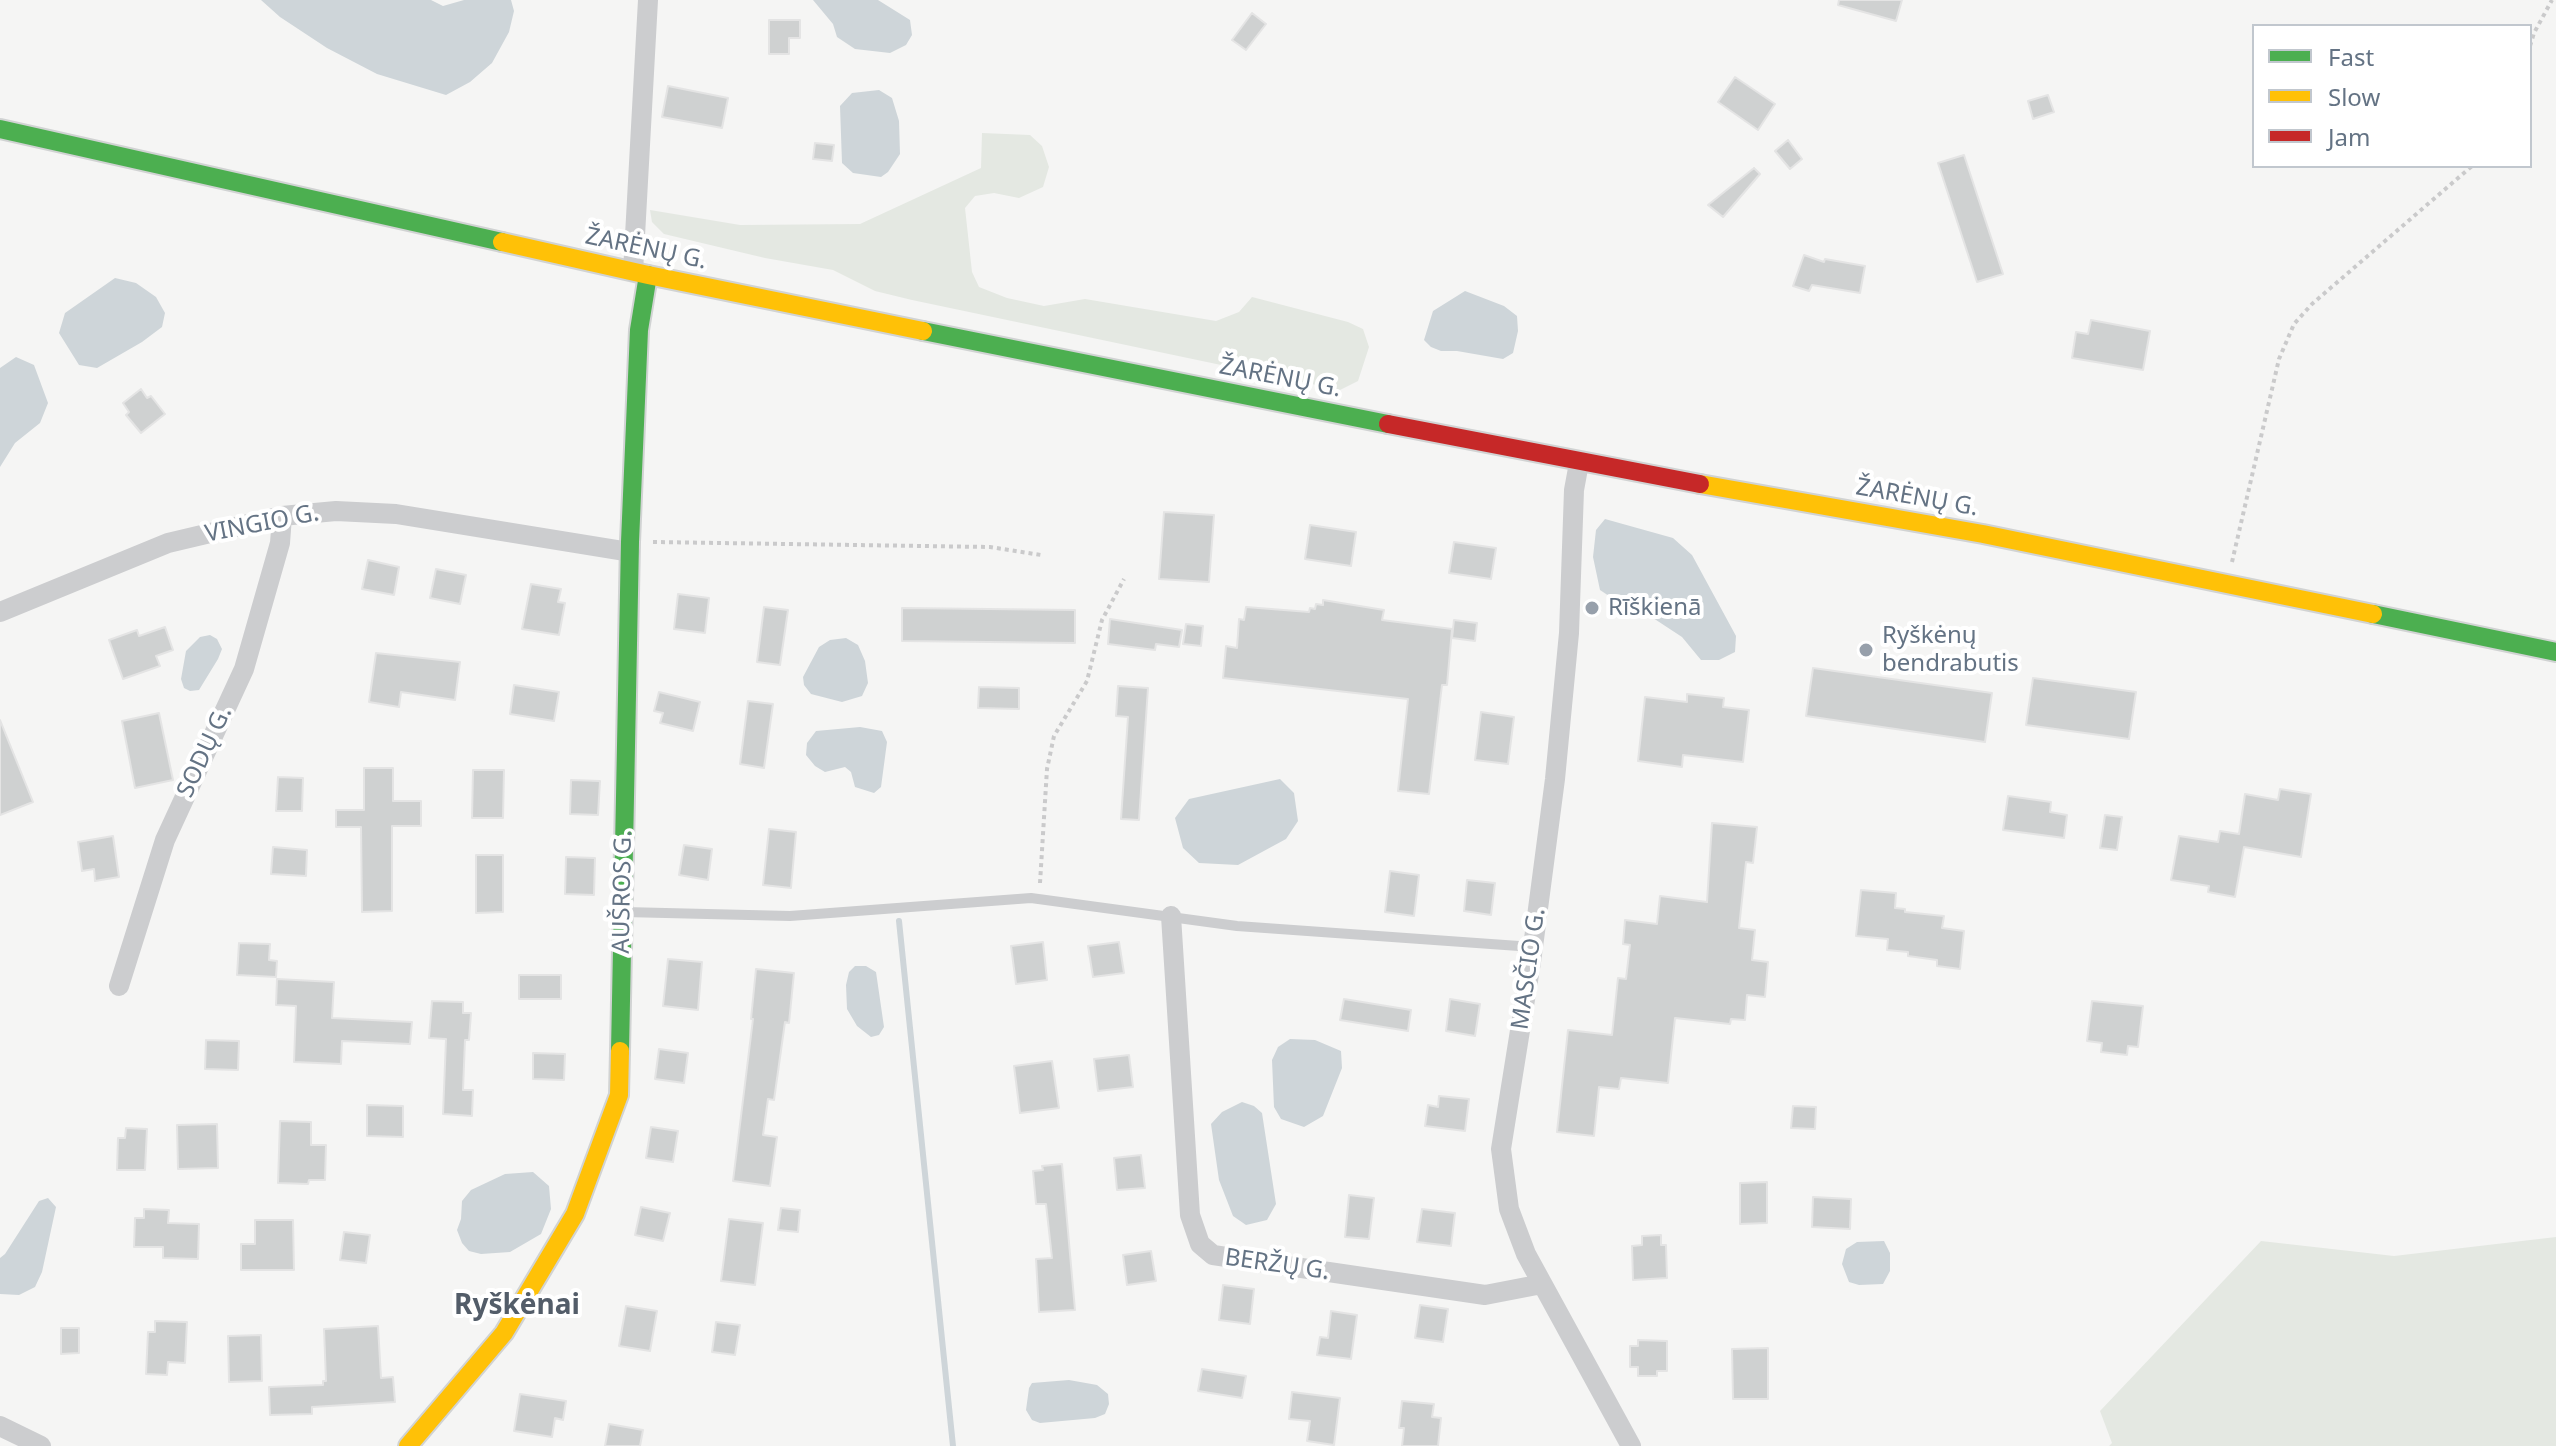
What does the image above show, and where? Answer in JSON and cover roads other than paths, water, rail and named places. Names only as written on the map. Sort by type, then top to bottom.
[{"type":"main road","name":"ŽARĖNŲ G.","points":[[0,129],[641,274],[1579,463],[1983,534],[2556,652]]},
{"type":"main road","name":"AUŠROS G.","points":[[408,1446],[504,1333],[575,1214],[619,1095],[630,547],[641,274]]},
{"type":"street","points":[[641,274],[648,0]]},
{"type":"street","name":"MASČIO G.","points":[[1579,463],[1574,500],[1569,633],[1555,779],[1533,947],[1501,1149],[1509,1209],[1526,1254],[1631,1446]]},
{"type":"street","name":"VINGIO G.","points":[[0,612],[168,543],[282,516],[336,511],[396,514],[630,547]]},
{"type":"street","name":"SODŲ G.","points":[[119,986],[165,840],[244,669],[280,543],[282,516]]},
{"type":"street","name":"BERŽŲ G.","points":[[1171,916],[1190,1215],[1200,1244],[1213,1255],[1485,1295],[1542,1284]]},
{"type":"street","points":[[0,1426],[41,1446]]},
{"type":"lane","points":[[622,912],[790,916],[1039,899],[1237,926],[1533,947]]},
{"type":"waterway","points":[[899,921],[953,1446]]},
{"type":"place","name":"Rīškienā","points":[[1592,608]]},
{"type":"place","name":"Ryškėnų bendrabutis","points":[[1866,650]]},
{"type":"district","name":"Ryškėnai","points":[[517,1306]]}]
